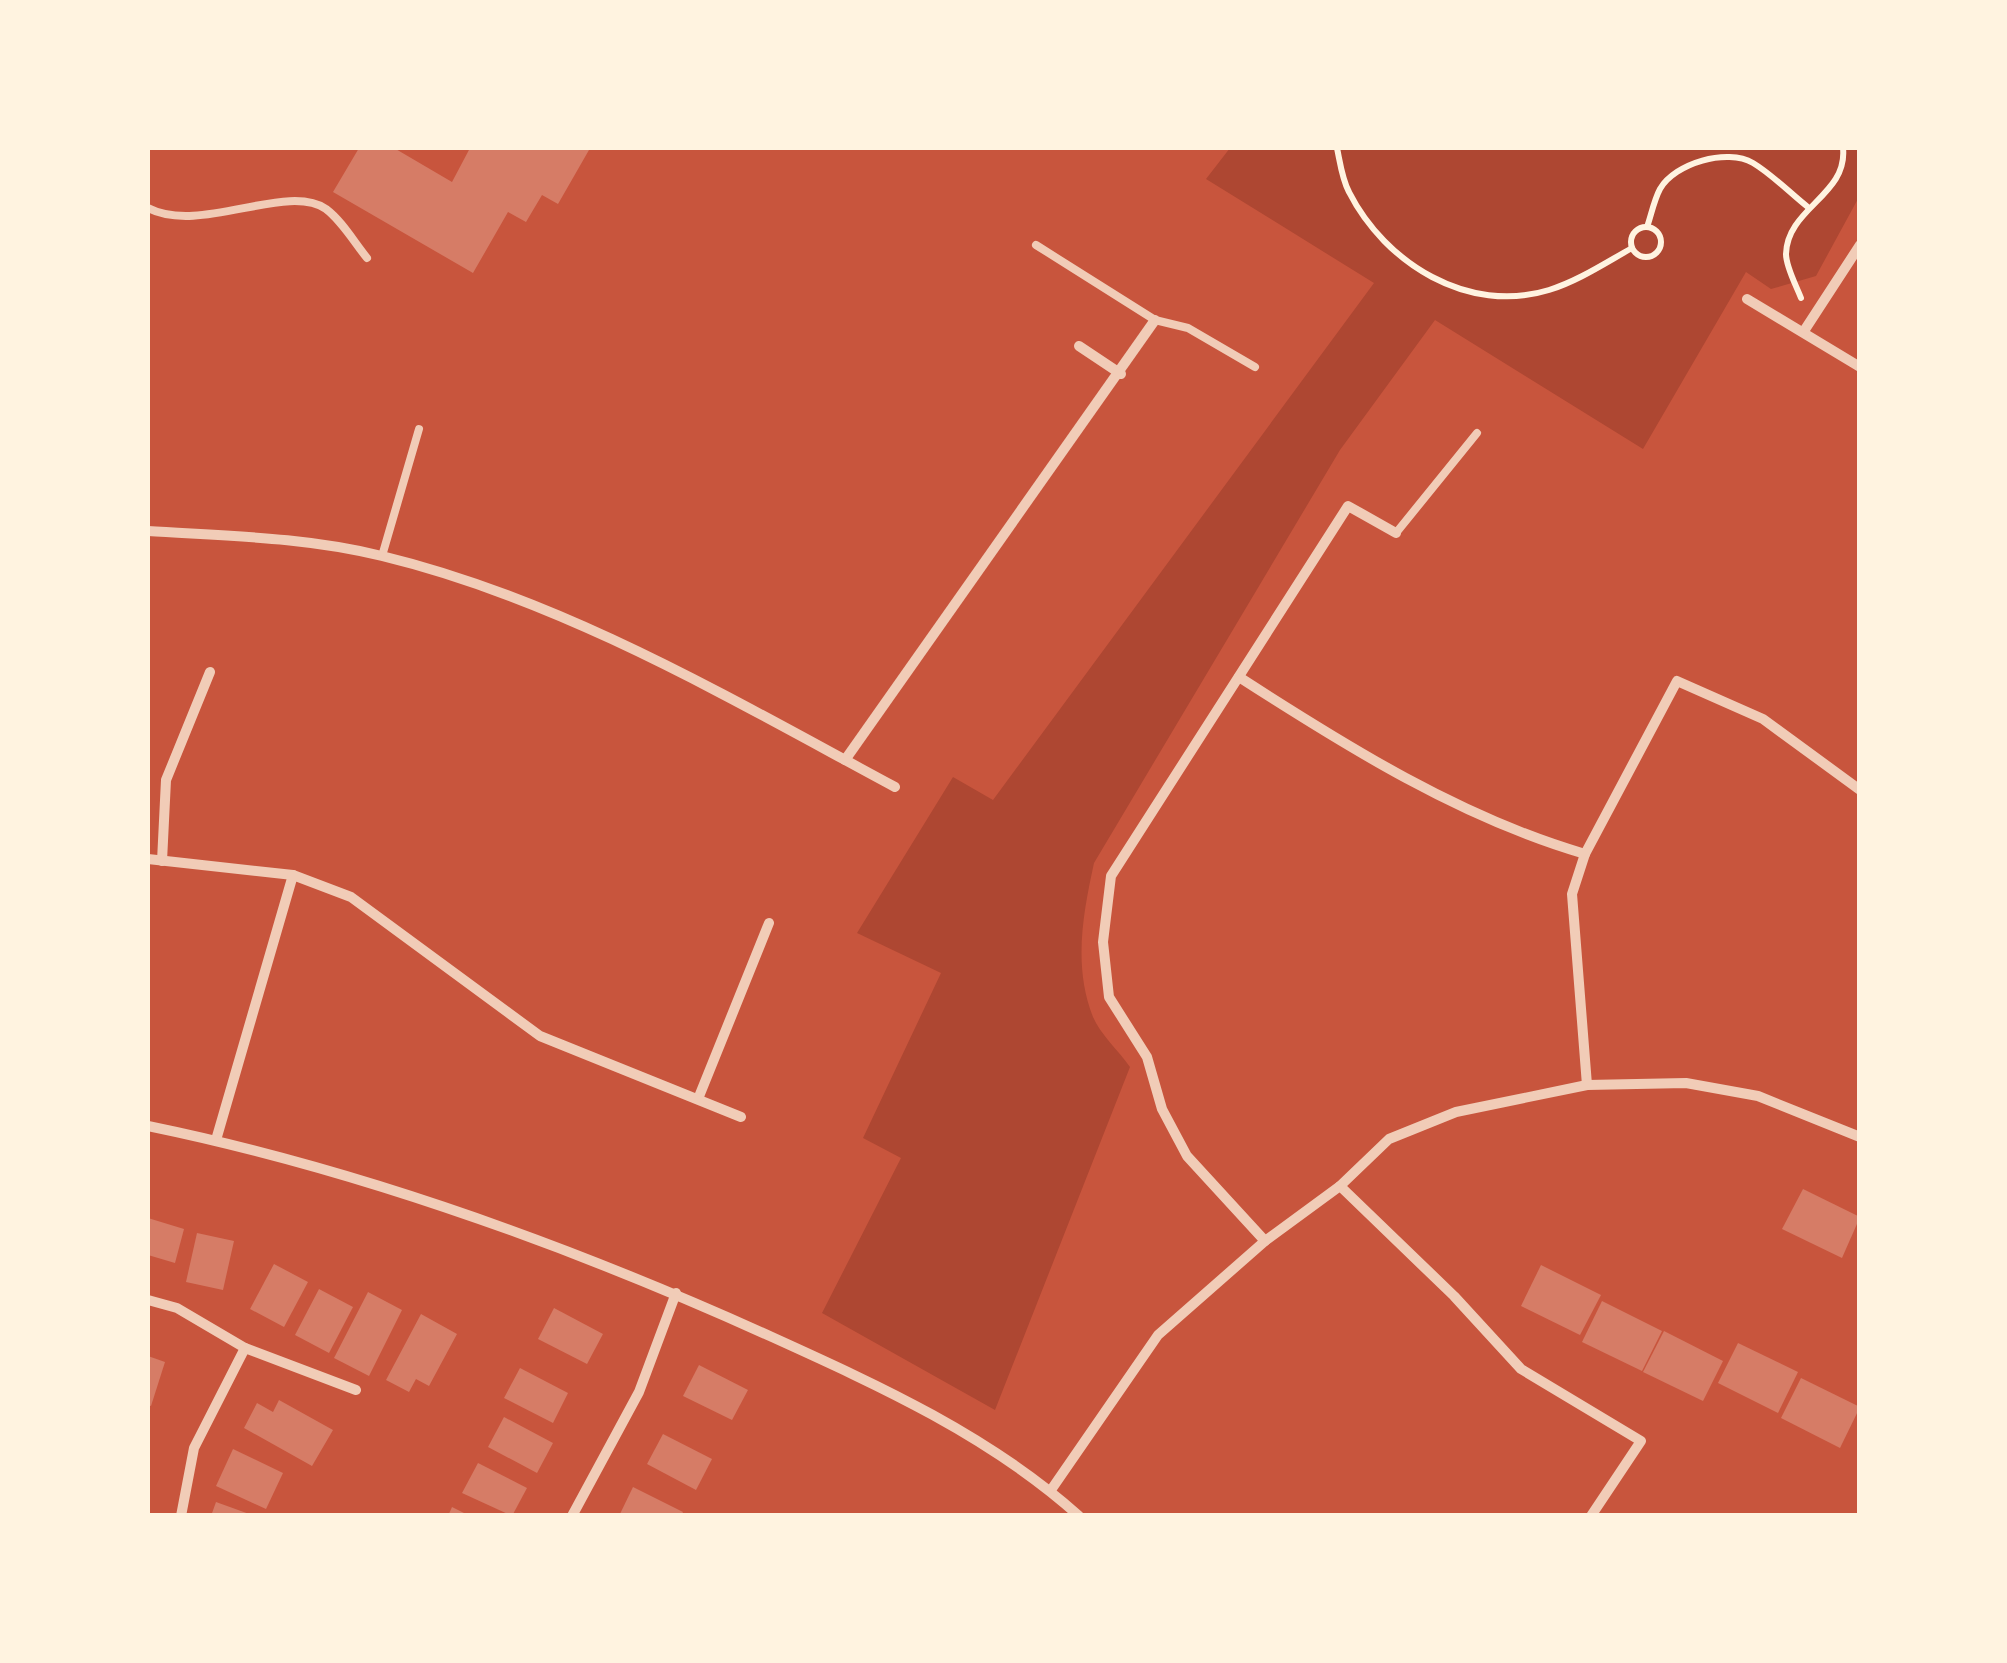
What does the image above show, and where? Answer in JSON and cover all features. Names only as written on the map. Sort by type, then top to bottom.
[{"type":"street","points":[[1807,327],[1860,245]]},
{"type":"street","points":[[1747,299],[1807,327],[1860,367]]},
{"type":"street","points":[[845,760],[1121,374],[1155,320]]},
{"type":"street","points":[[1079,346],[1121,374]]},
{"type":"street","points":[[1265,1241],[1187,1156],[1162,1109],[1147,1057],[1109,997],[1103,942],[1111,876],[1348,506],[1396,532]]},
{"type":"street","points":[[148,530],[324,544],[460,578],[582,625],[894,787]]},
{"type":"street","points":[[162,861],[166,780],[210,672]]},
{"type":"street","points":[[1239,677],[1331,736],[1465,807],[1585,854]]},
{"type":"street","points":[[1588,1085],[1572,894],[1585,854],[1676,681],[1763,718],[1860,790]]},
{"type":"street","points":[[148,859],[293,876],[351,897],[540,1036],[742,1117]]},
{"type":"street","points":[[216,1140],[293,876]]},
{"type":"street","points":[[698,1099],[769,922]]},
{"type":"street","points":[[1051,1490],[1158,1335],[1265,1241],[1340,1186],[1388,1139],[1439,1118],[1588,1085],[1686,1083],[1758,1096],[1860,1137]]},
{"type":"street","points":[[148,1126],[216,1140],[459,1212],[676,1293],[882,1388],[968,1434],[1051,1490],[1080,1516]]},
{"type":"street","points":[[1340,1186],[1454,1296],[1521,1369],[1640,1441],[1591,1516]]},
{"type":"street","points":[[572,1516],[639,1392],[676,1293]]},
{"type":"street","points":[[148,1300],[177,1308],[244,1348],[356,1390]]},
{"type":"street","points":[[181,1516],[194,1448],[244,1348]]},
{"type":"lane","points":[[148,208],[179,217],[298,201],[323,206],[366,258]]},
{"type":"lane","points":[[1036,245],[1155,320],[1188,328],[1255,367]]},
{"type":"lane","points":[[382,556],[418,429]]},
{"type":"lane","points":[[1396,532],[1476,433]]},
{"type":"path","points":[[1337,148],[1347,189],[1388,248],[1423,274],[1464,290],[1507,296],[1547,290],[1632,248]]},
{"type":"path","points":[[1807,327],[1786,256],[1810,208],[1839,178],[1843,148]]},
{"type":"path","points":[[1632,248],[1634,233],[1648,227],[1660,188],[1690,165],[1732,156],[1751,162],[1810,208]]},
{"type":"path","points":[[1632,248],[1648,257],[1660,249],[1659,234],[1648,227]]},
{"type":"shaded area","points":[[1230,148],[1859,148],[1859,197],[1816,276],[1771,289],[1746,272],[1643,449],[1435,320],[1340,450],[1094,863],[1084,921],[1083,979],[1096,1023],[1130,1067],[995,1410],[822,1313],[901,1158],[863,1138],[941,973],[857,933],[953,777],[993,800],[1374,283],[1206,179]]},
{"type":"building","points":[[359,148],[394,148],[452,182],[470,148],[589,150],[558,204],[542,195],[526,222],[508,212],[473,273],[333,192]]},
{"type":"building","points":[[1803,1189],[1860,1217],[1842,1258],[1782,1229]]},
{"type":"building","points":[[148,1218],[184,1229],[175,1263],[148,1255]]},
{"type":"building","points":[[197,1233],[234,1241],[223,1290],[186,1282]]},
{"type":"building","points":[[274,1264],[308,1282],[284,1327],[250,1309]]},
{"type":"building","points":[[1541,1265],[1601,1295],[1580,1335],[1521,1306]]},
{"type":"building","points":[[319,1289],[353,1307],[329,1353],[295,1335]]},
{"type":"building","points":[[368,1292],[402,1310],[369,1376],[334,1358]]},
{"type":"building","points":[[1602,1301],[1662,1331],[1642,1371],[1582,1342]]},
{"type":"building","points":[[554,1308],[603,1334],[587,1364],[538,1339]]},
{"type":"building","points":[[421,1314],[457,1334],[429,1386],[416,1379],[409,1392],[386,1380]]},
{"type":"building","points":[[1664,1331],[1723,1361],[1703,1401],[1643,1372]]},
{"type":"building","points":[[1738,1343],[1798,1372],[1778,1413],[1718,1383]]},
{"type":"building","points":[[148,1356],[165,1362],[151,1406],[148,1405]]},
{"type":"building","points":[[699,1365],[748,1390],[732,1420],[683,1396]]},
{"type":"building","points":[[520,1368],[568,1393],[553,1423],[504,1398]]},
{"type":"building","points":[[1801,1378],[1860,1407],[1840,1448],[1781,1418]]},
{"type":"building","points":[[279,1400],[333,1430],[312,1466],[244,1428],[257,1403],[273,1412]]},
{"type":"building","points":[[504,1417],[553,1443],[537,1473],[488,1447]]},
{"type":"building","points":[[663,1434],[712,1459],[696,1490],[647,1464]]},
{"type":"building","points":[[233,1449],[283,1473],[266,1509],[216,1486]]},
{"type":"building","points":[[478,1463],[527,1488],[512,1516],[462,1493]]},
{"type":"building","points":[[633,1487],[683,1512],[681,1516],[619,1516]]},
{"type":"building","points":[[216,1502],[252,1515],[252,1516],[211,1516]]},
{"type":"building","points":[[452,1507],[470,1516],[448,1516]]}]
